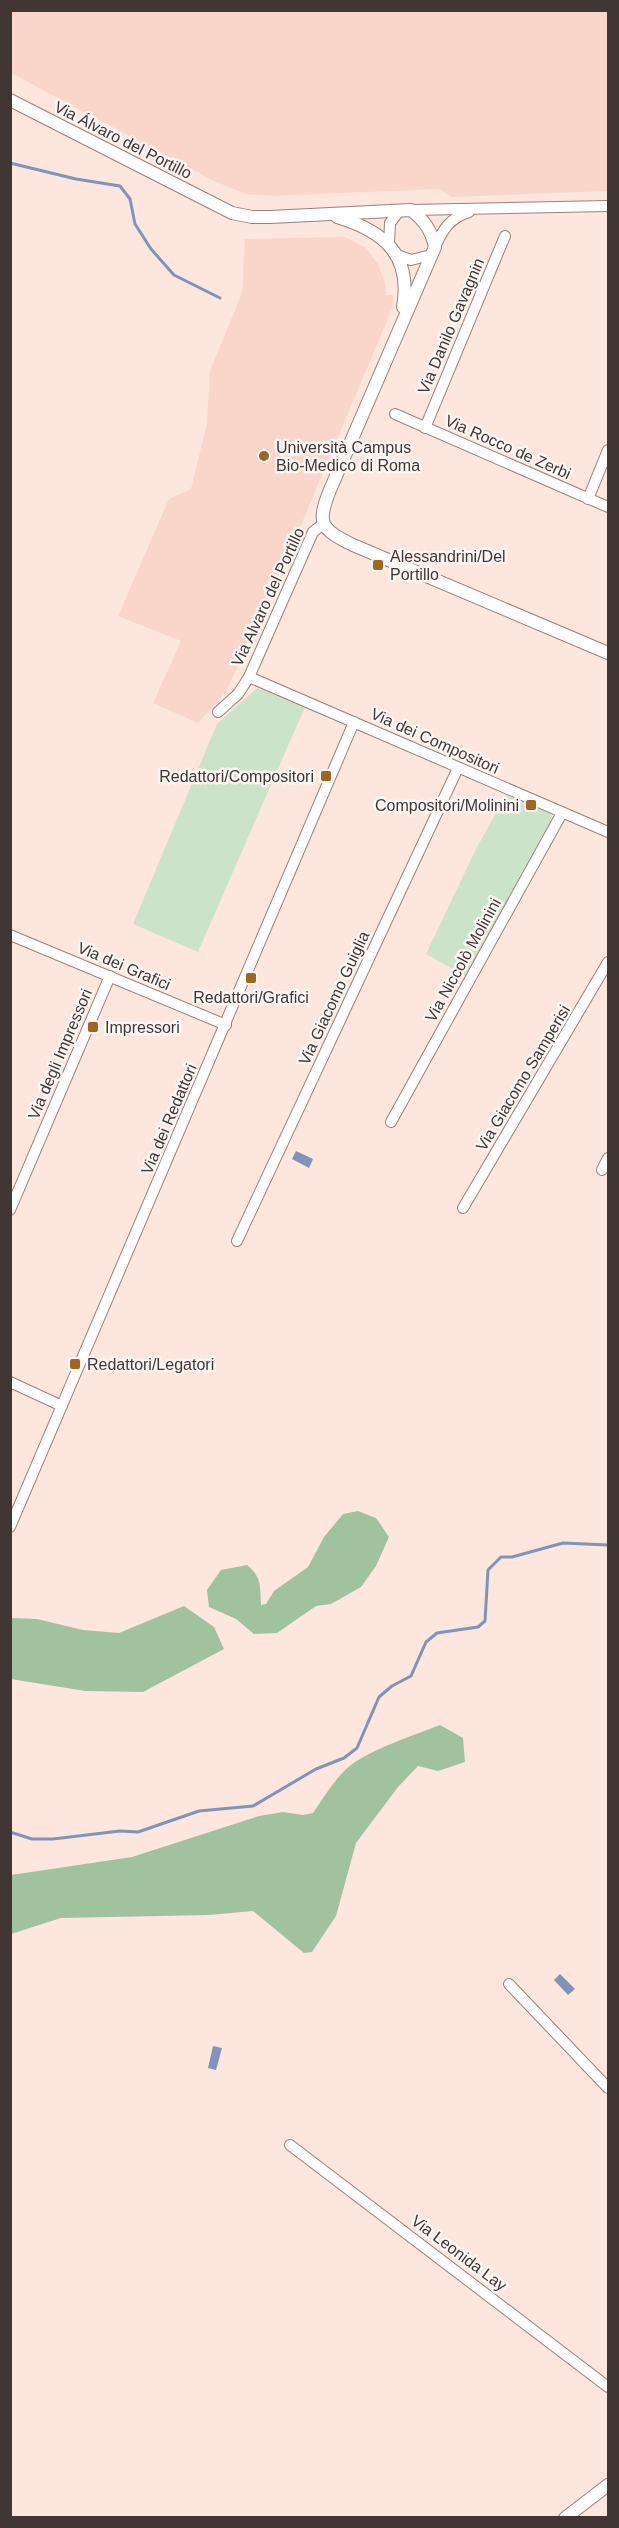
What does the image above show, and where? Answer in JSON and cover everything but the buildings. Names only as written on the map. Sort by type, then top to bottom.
[{"type":"street","name":"Via Álvaro del Portillo","points":[[10,100],[220,208],[252,217],[327,214]]},
{"type":"street","points":[[327,214],[609,206]]},
{"type":"street","points":[[327,214],[369,229],[393,249],[411,260],[433,251],[450,221],[463,213],[478,209]]},
{"type":"street","points":[[393,249],[390,223],[406,210]]},
{"type":"street","points":[[406,210],[428,226],[433,251]]},
{"type":"street","name":"Via Danilo Gavagnin","points":[[425,428],[505,236]]},
{"type":"street","name":"Via Alvaro del Portillo","points":[[393,249],[403,272],[406,293],[401,323]]},
{"type":"street","name":"Via Alvaro del Portillo","points":[[218,712],[238,694],[249,677],[313,532],[324,524],[321,511],[433,251]]},
{"type":"street","name":"Via Rocco de Zerbi","points":[[395,414],[609,507]]},
{"type":"street","points":[[588,499],[609,450]]},
{"type":"street","points":[[324,524],[335,536],[353,545],[609,653]]},
{"type":"street","name":"Via dei Compositori","points":[[249,677],[609,832]]},
{"type":"street","name":"Via dei Redattori","points":[[10,1527],[354,722]]},
{"type":"street","name":"Via Giacomo Guiglia","points":[[237,1241],[458,768]]},
{"type":"street","name":"Via Niccolò Molinini","points":[[391,1122],[562,813]]},
{"type":"street","name":"Via dei Grafici","points":[[10,935],[226,1025]]},
{"type":"street","name":"Via Giacomo Samperisi","points":[[463,1208],[609,962]]},
{"type":"street","name":"Via degli Impressori","points":[[10,1210],[110,976]]},
{"type":"street","points":[[602,1170],[609,1158]]},
{"type":"street","points":[[10,1382],[62,1406]]},
{"type":"street","points":[[509,1984],[609,2088]]},
{"type":"street","name":"Via Leonida Lay","points":[[290,2145],[609,2387]]},
{"type":"street","points":[[565,2517],[609,2485]]},
{"type":"shaded area","points":[[10,11],[608,11],[608,191],[451,197],[440,189],[273,196],[245,194],[212,180],[11,73]]},
{"type":"shaded area","name":"Università Campus Bio-Medico di Roma","points":[[345,237],[366,248],[378,264],[385,283],[386,295],[393,295],[392,309],[290,551],[226,692],[198,723],[153,703],[181,641],[118,616],[169,499],[191,489],[207,423],[210,371],[242,293],[245,239]]},
{"type":"green space","points":[[257,688],[305,707],[198,952],[133,924],[217,724]]},
{"type":"green space","points":[[506,795],[551,812],[552,821],[465,976],[426,954],[476,849]]},
{"type":"green space","points":[[358,1511],[376,1518],[389,1537],[376,1566],[361,1587],[331,1604],[316,1606],[277,1633],[254,1634],[236,1619],[209,1607],[207,1590],[221,1570],[247,1565],[258,1578],[261,1605],[266,1604],[274,1591],[308,1567],[324,1537],[343,1514]]},
{"type":"green space","points":[[184,1606],[214,1627],[224,1649],[143,1692],[85,1691],[11,1679],[11,1618],[37,1619],[83,1630],[119,1633]]},
{"type":"green space","points":[[440,1725],[463,1738],[465,1762],[438,1771],[418,1766],[398,1787],[356,1843],[336,1916],[312,1952],[304,1953],[253,1911],[209,1915],[61,1918],[11,1934],[11,1875],[132,1857],[259,1816],[283,1812],[303,1815],[313,1813],[337,1778],[355,1762],[385,1746]]},
{"type":"water","points":[[296,1151],[313,1159],[309,1168],[292,1159]]},
{"type":"water","points":[[560,1974],[575,1989],[568,1995],[554,1980]]},
{"type":"water","points":[[213,2046],[222,2048],[216,2070],[208,2068]]},
{"type":"waterway","points":[[10,163],[76,179],[120,186],[130,199],[135,224],[151,249],[174,275],[220,298]]},
{"type":"waterway","points":[[10,1832],[32,1839],[53,1839],[120,1831],[138,1832],[199,1811],[253,1806],[316,1769],[344,1758],[357,1748],[379,1697],[392,1686],[411,1676],[426,1642],[437,1633],[478,1627],[485,1621],[488,1570],[501,1557],[512,1557],[563,1543],[608,1545]]},
{"type":"place","name":"Università Campus Bio-Medico di Roma","points":[[264,456]]},
{"type":"place","name":"Alessandrini/Del Portillo","points":[[378,565]]},
{"type":"place","name":"Redattori/Compositori","points":[[326,776]]},
{"type":"place","name":"Compositori/Molinini","points":[[531,805]]},
{"type":"place","name":"Redattori/Grafici","points":[[251,978]]},
{"type":"place","name":"Impressori","points":[[93,1027]]},
{"type":"place","name":"Redattori/Legatori","points":[[75,1364]]}]
